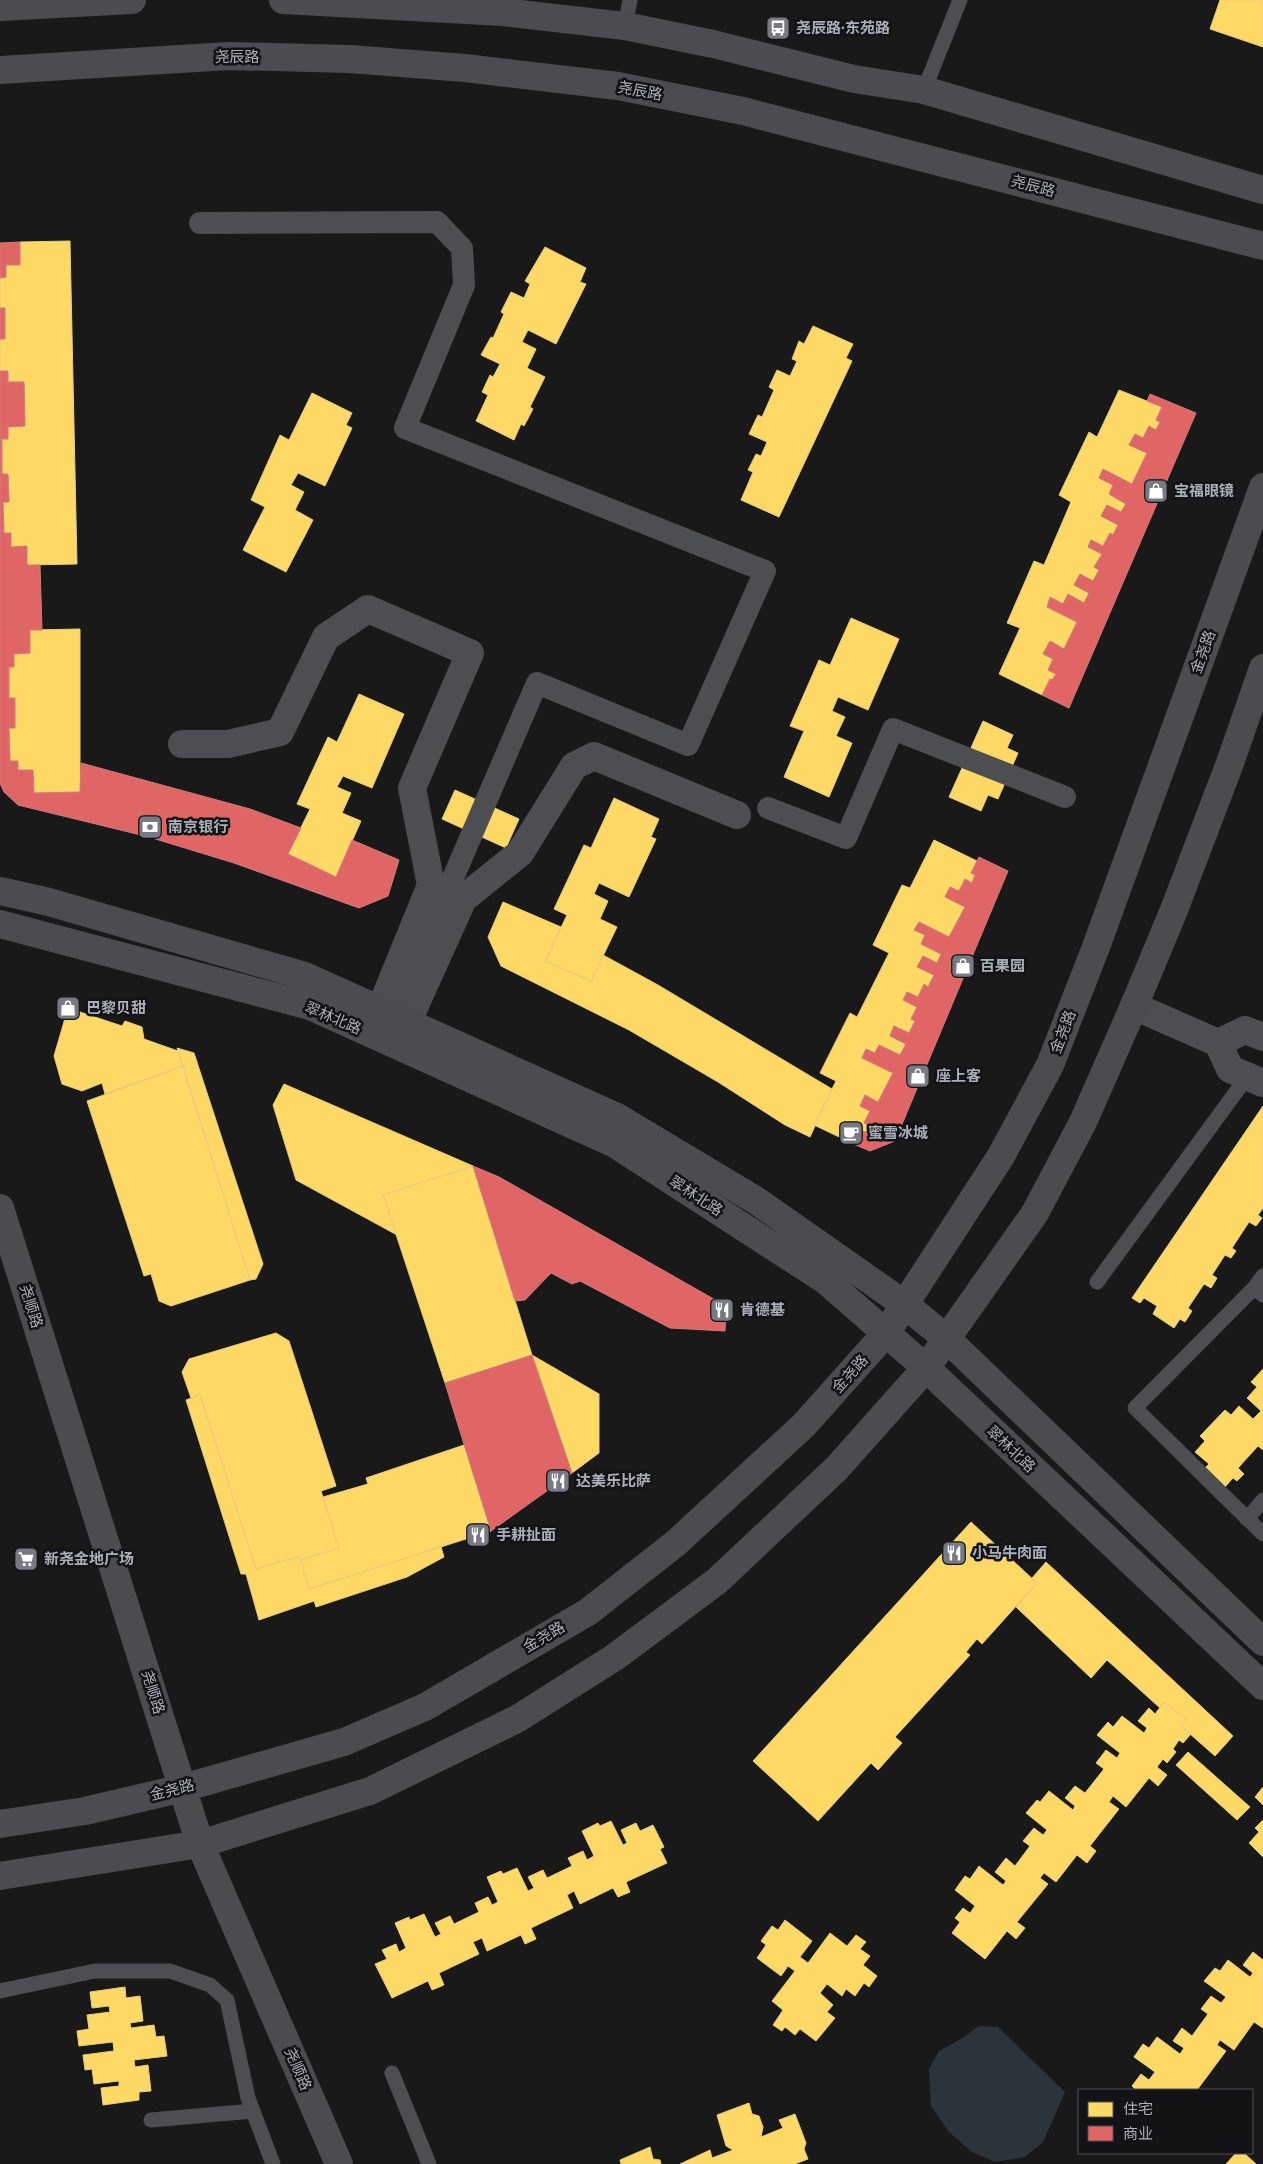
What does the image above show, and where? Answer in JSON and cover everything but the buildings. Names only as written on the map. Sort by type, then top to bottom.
[{"type":"main road","points":[[0,7],[132,0]]},
{"type":"main road","points":[[283,0],[503,12],[628,13],[713,44],[854,79],[924,90],[1263,190]]},
{"type":"main road","name":"尧辰路","points":[[0,70],[229,56],[313,58],[465,68],[618,86],[743,111],[1263,246]]},
{"type":"main road","name":"金尧路","points":[[0,1824],[86,1811],[183,1788],[344,1742],[425,1706],[588,1612],[676,1543],[804,1426],[886,1333],[1001,1156],[1050,1065],[1096,947],[1263,487]]},
{"type":"main road","points":[[0,1876],[200,1844],[370,1791],[516,1719],[615,1657],[717,1581],[837,1468],[926,1368],[1035,1213],[1083,1122],[1134,1006],[1174,910],[1263,668]]},
{"type":"main road","name":"翠林北路","points":[[0,891],[49,902],[305,976],[617,1117],[757,1201],[904,1304],[946,1338],[1263,1642]]},
{"type":"main road","name":"翠林北路","points":[[0,924],[310,1006],[614,1144],[825,1280],[926,1368],[1263,1686]]},
{"type":"main road","name":"尧顺路","points":[[0,1208],[200,1844],[339,2164]]},
{"type":"street","points":[[200,223],[437,222],[462,248],[464,285],[405,428],[764,570],[688,745],[537,683],[393,1017]]},
{"type":"street","points":[[182,744],[228,744],[280,732],[326,637],[368,609],[470,654],[412,788],[431,885],[393,1017]]},
{"type":"street","points":[[768,808],[846,838],[893,729],[1065,797]]},
{"type":"street","points":[[393,1017],[463,899],[520,854],[574,766],[594,756],[737,815]]},
{"type":"street","points":[[1134,1006],[1218,1043],[1230,1069],[1255,1080]]},
{"type":"street","points":[[1218,1043],[1245,1030],[1263,1037]]},
{"type":"lane","points":[[924,90],[960,0]]},
{"type":"lane","points":[[1097,1282],[1255,1080]]},
{"type":"lane","points":[[1260,1286],[1134,1408],[1263,1534]]},
{"type":"lane","points":[[1247,1519],[1263,1500]]},
{"type":"lane","points":[[0,1991],[95,1971],[170,1971],[210,1985],[227,2000],[248,2098],[273,2164]]},
{"type":"lane","points":[[392,2072],[429,2164]]},
{"type":"lane","points":[[151,2120],[253,2111]]},
{"type":"shaded area","points":[[979,2026],[998,2027],[1065,2092],[1043,2142],[1025,2157],[995,2162],[972,2152],[949,2132],[931,2106],[929,2069],[939,2051]]},
{"type":"place","name":"尧辰路·东苑路","points":[[778,28]]},
{"type":"place","name":"宝福眼镜","points":[[1156,491]]},
{"type":"place","name":"南京银行","points":[[150,827]]},
{"type":"place","name":"百果园","points":[[963,966]]},
{"type":"place","name":"巴黎贝甜","points":[[68,1008]]},
{"type":"place","name":"座上客","points":[[918,1076]]},
{"type":"place","name":"蜜雪冰城","points":[[851,1133]]},
{"type":"place","name":"肯德基","points":[[722,1310]]},
{"type":"place","name":"达美乐比萨","points":[[558,1481]]},
{"type":"place","name":"手耕扯面","points":[[478,1535]]},
{"type":"place","name":"小马牛肉面","points":[[954,1553]]},
{"type":"place","name":"新尧金地广场","points":[[26,1559]]}]
